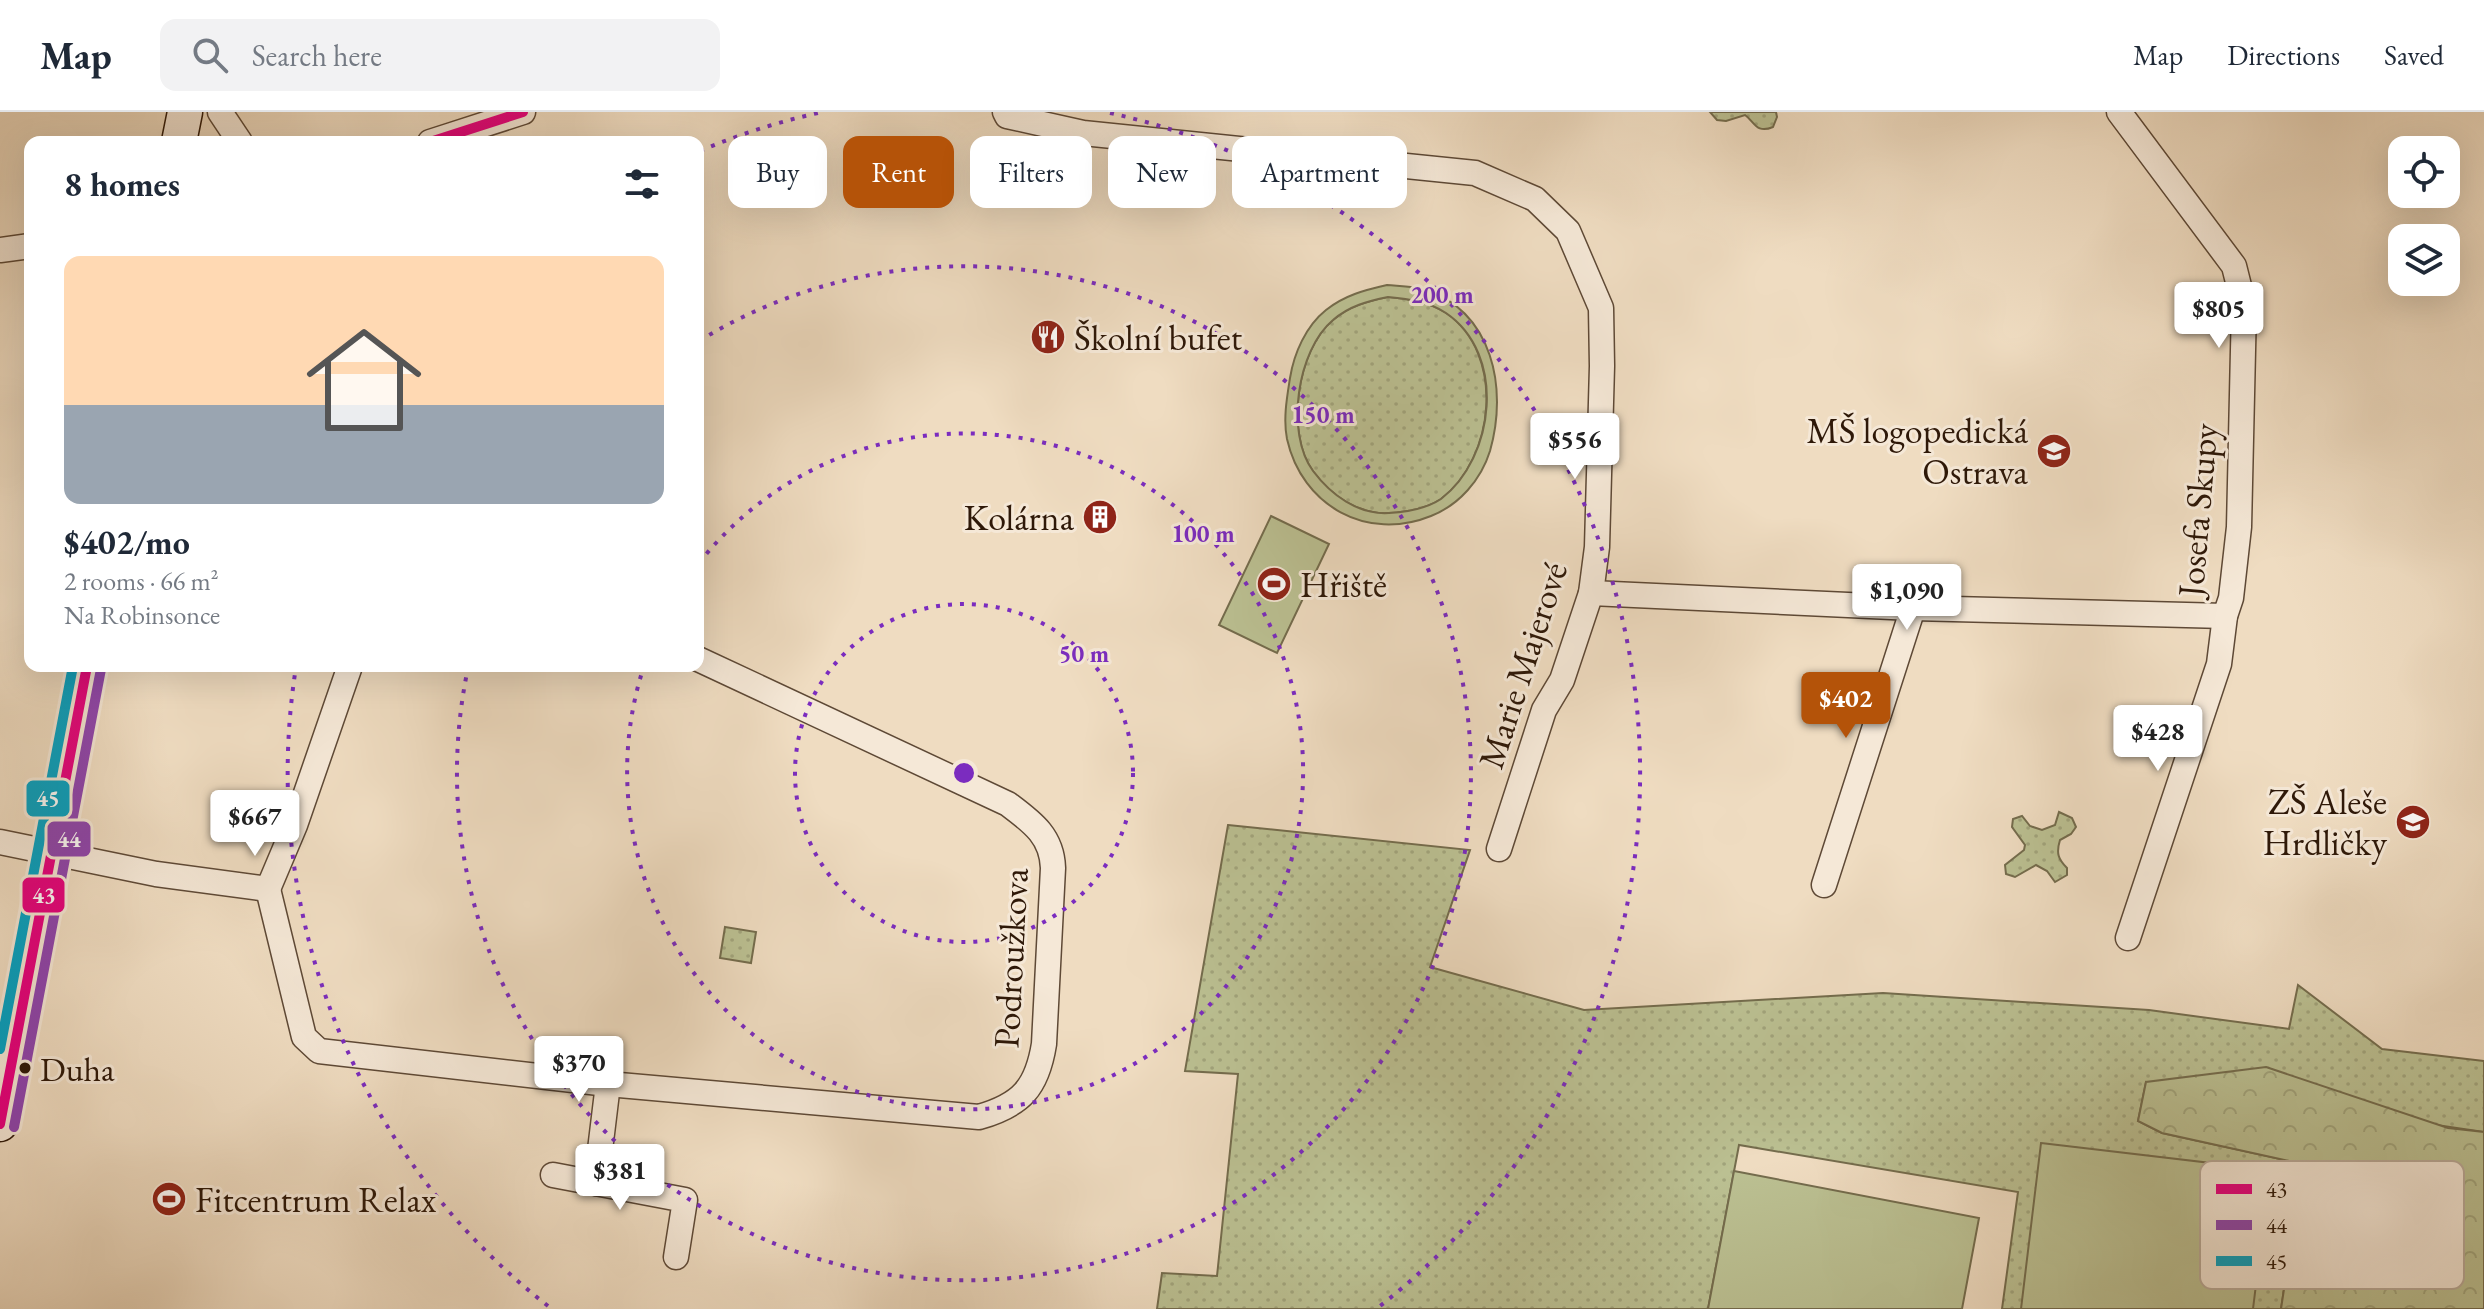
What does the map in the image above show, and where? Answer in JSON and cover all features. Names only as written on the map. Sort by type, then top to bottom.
[{"type":"main road","points":[[180,136],[185,112]]},
{"type":"main road","points":[[0,1124],[86,672]]},
{"type":"street","points":[[220,112],[236,136]]},
{"type":"street","points":[[449,136],[523,112]]},
{"type":"street","name":"Marie Majerové","points":[[1005,112],[1007,116],[1029,122],[1083,133],[1475,173],[1535,199],[1568,231],[1601,308],[1597,547],[1591,593],[1562,680],[1544,710],[1499,849]]},
{"type":"street","name":"Josefa Skupy","points":[[2119,112],[2234,266],[2244,306],[2239,527],[2219,664],[2128,938]]},
{"type":"street","points":[[0,250],[24,247]]},
{"type":"street","points":[[1591,593],[1913,608],[2225,616]]},
{"type":"street","points":[[1824,885],[1913,608]]},
{"type":"street","name":"Podroužkova","points":[[268,889],[304,1037],[319,1051],[608,1084],[979,1117],[1002,1111],[1024,1096],[1040,1068],[1042,1056],[1052,897],[1053,860],[1039,827],[1008,804],[704,662]]},
{"type":"street","points":[[0,842],[156,874],[268,889],[295,825],[348,672]]},
{"type":"street","points":[[596,1183],[608,1084]]},
{"type":"street","points":[[553,1175],[685,1200],[676,1257]]},
{"type":"green space","points":[[1710,112],[1776,112],[1777,117],[1773,127],[1763,129],[1745,115],[1726,121],[1717,120]]},
{"type":"green space","points":[[1387,285],[1424,289],[1447,300],[1466,315],[1490,355],[1497,402],[1490,451],[1481,472],[1468,490],[1451,505],[1431,516],[1407,523],[1384,524],[1361,521],[1341,512],[1322,500],[1307,483],[1295,463],[1287,439],[1286,408],[1298,350],[1319,316],[1340,300]],"holes":[[[1388,297],[1418,301],[1439,309],[1466,331],[1479,354],[1487,406],[1473,458],[1459,481],[1441,499],[1416,509],[1378,513],[1346,502],[1313,471],[1304,455],[1299,436],[1299,392],[1311,351],[1333,320],[1359,305]]]},
{"type":"green space","points":[[1388,297],[1432,306],[1446,313],[1465,331],[1478,354],[1485,379],[1486,406],[1482,433],[1473,458],[1459,481],[1441,499],[1416,509],[1378,513],[1346,502],[1313,471],[1304,455],[1299,436],[1299,392],[1311,351],[1333,320],[1366,302]]},
{"type":"green space","name":"Hřiště","points":[[1271,516],[1329,544],[1277,653],[1219,625]]},
{"type":"green space","points":[[2059,812],[2072,818],[2076,827],[2060,840],[2059,845],[2059,856],[2067,868],[2067,875],[2055,882],[2047,871],[2036,865],[2015,877],[2006,874],[2005,865],[2024,850],[2025,845],[2012,827],[2013,819],[2022,816],[2030,826],[2042,830],[2055,825]]},
{"type":"green space","points":[[1228,825],[1470,850],[1430,967],[1584,1010],[1883,993],[2149,1010],[2289,1029],[2298,985],[2382,1049],[2484,1061],[2484,1132],[2146,1082],[2138,1121],[2162,1133],[2289,1161],[2200,1161],[2200,1289],[2284,1289],[2281,1309],[2002,1309],[2018,1192],[1739,1145],[1708,1309],[1157,1309],[1162,1273],[1217,1276],[1238,1074],[1185,1071]]},
{"type":"green space","points":[[725,927],[756,932],[751,963],[720,958]]},
{"type":"green space","points":[[2266,1067],[2448,1128],[2484,1132],[2484,1309],[2281,1309],[2284,1289],[2464,1289],[2464,1161],[2289,1161],[2162,1133],[2138,1121],[2146,1082]]},
{"type":"green space","points":[[2041,1143],[2200,1162],[2200,1289],[2255,1289],[2253,1309],[2021,1309]]},
{"type":"green space","points":[[1734,1171],[1979,1218],[1962,1309],[1708,1309]]},
{"type":"transit line","name":"43","points":[[449,136],[523,112]]},
{"type":"transit line","name":"45","points":[[0,1049],[72,672]]},
{"type":"transit line","name":"43","points":[[0,1124],[86,672]]},
{"type":"transit line","name":"44","points":[[14,1127],[100,672]]},
{"type":"place","name":"Školní bufet","points":[[1048,337]]},
{"type":"place","name":"MŠ logopedická Ostrava","points":[[2054,451]]},
{"type":"place","name":"Kolárna","points":[[1100,517]]},
{"type":"place","name":"Hřiště","points":[[1274,584]]},
{"type":"place","name":"ZŠ Aleše Hrdličky","points":[[2413,822]]},
{"type":"place","name":"Duha","points":[[25,1068]]},
{"type":"place","name":"Fitcentrum Relax","points":[[169,1199]]}]
